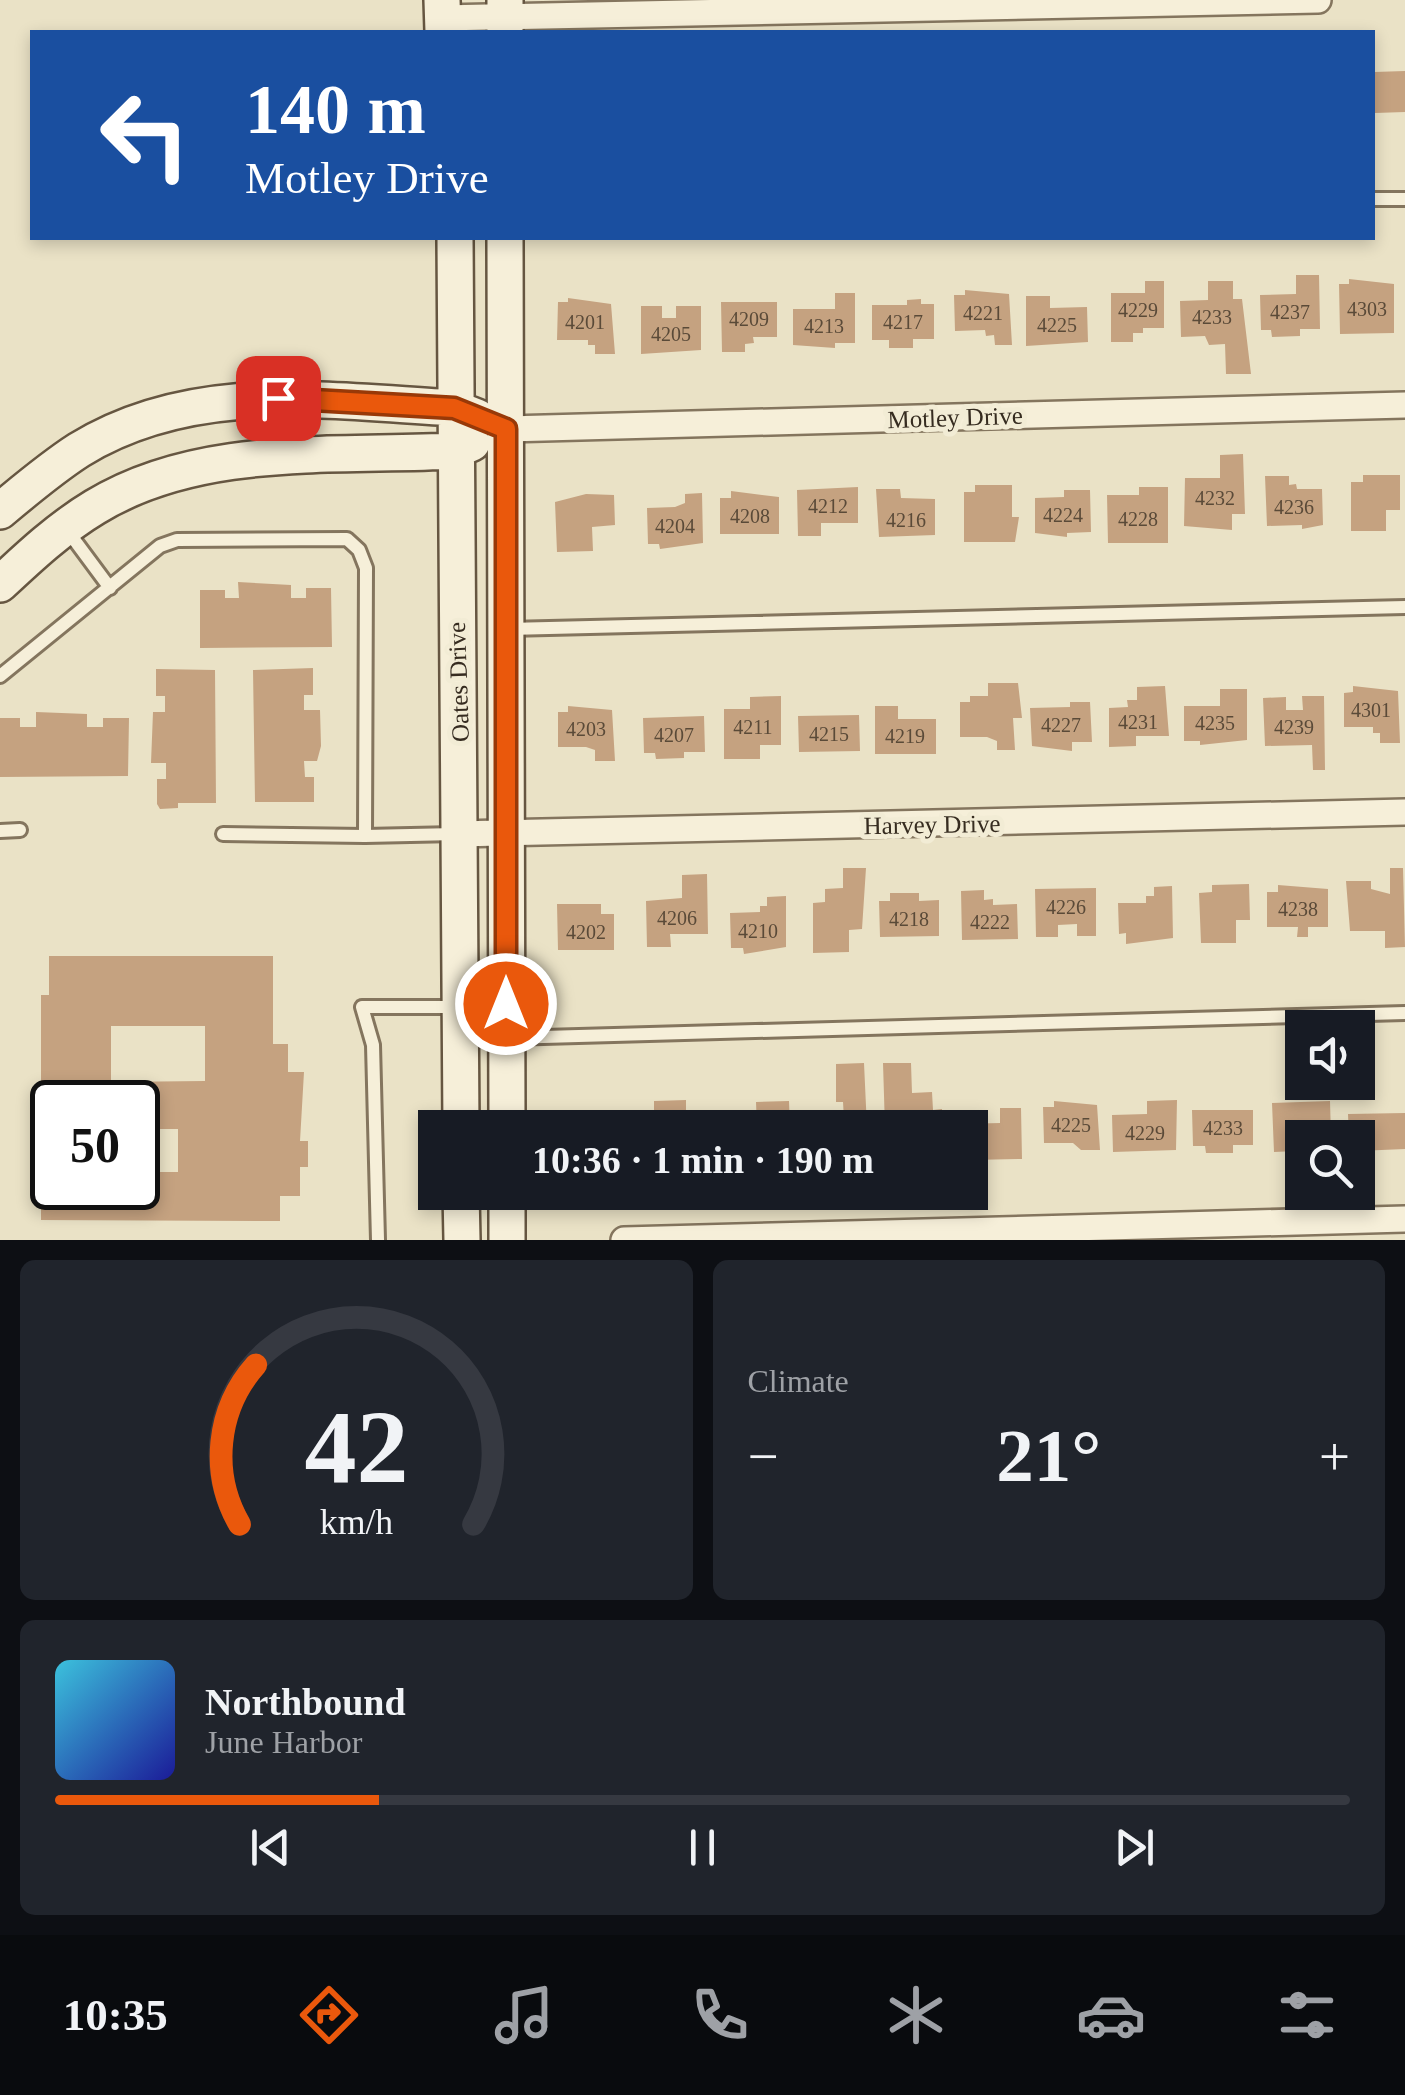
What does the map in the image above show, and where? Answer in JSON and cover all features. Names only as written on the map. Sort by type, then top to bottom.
[{"type":"main road","name":"Oates Drive","points":[[455,240],[461,1110]]},
{"type":"main road","name":"Oates Drive","points":[[506,240],[507,1110]]},
{"type":"main road","name":"Motley Drive","points":[[0,512],[80,450],[138,422],[206,404],[278,398],[454,408],[506,429]]},
{"type":"main road","name":"Motley Drive","points":[[0,584],[97,506],[168,475],[234,461],[454,451],[506,429]]},
{"type":"main road","points":[[462,1210],[462,1240]]},
{"type":"main road","points":[[507,1210],[507,1240]]},
{"type":"street","points":[[442,17],[1318,0]]},
{"type":"street","name":"Motley Drive","points":[[506,429],[1405,405]]},
{"type":"street","name":"Harvey Drive","points":[[459,834],[1405,812]]},
{"type":"street","points":[[624,1240],[1405,1219]]},
{"type":"lane","points":[[1375,200],[1405,199]]},
{"type":"lane","points":[[66,528],[110,588]]},
{"type":"lane","points":[[0,676],[160,546],[177,540],[347,539],[359,550],[366,568],[365,836]]},
{"type":"lane","points":[[507,629],[1405,607]]},
{"type":"lane","points":[[0,831],[20,830]]},
{"type":"lane","points":[[224,834],[459,834]]},
{"type":"lane","points":[[378,1240],[373,1046],[362,1007],[460,1007]]},
{"type":"lane","points":[[506,1038],[1405,1013]]},
{"type":"building","points":[[1405,71],[1405,112],[1375,113],[1375,72]]},
{"type":"building","points":[[1296,275],[1319,275],[1320,329],[1300,329],[1300,336],[1272,337],[1271,330],[1261,330],[1260,295],[1296,294]]},
{"type":"building","points":[[1349,279],[1394,284],[1394,333],[1340,334],[1339,284],[1349,284]]},
{"type":"building","points":[[1145,281],[1164,281],[1164,328],[1143,328],[1143,333],[1133,333],[1133,342],[1111,342],[1111,293],[1145,293]]},
{"type":"building","points":[[1208,281],[1233,281],[1233,299],[1242,299],[1251,374],[1226,374],[1225,344],[1209,345],[1205,336],[1181,337],[1180,301],[1208,300]]},
{"type":"building","points":[[965,290],[1009,294],[1012,345],[995,345],[994,335],[986,336],[985,330],[955,331],[954,295],[965,295]]},
{"type":"building","points":[[835,293],[855,293],[855,343],[835,343],[835,348],[793,345],[793,309],[835,309]]},
{"type":"building","points":[[1026,296],[1050,296],[1050,308],[1087,307],[1088,342],[1026,346]]},
{"type":"building","points":[[568,298],[611,304],[615,354],[595,354],[595,345],[588,345],[588,340],[557,340],[558,302],[568,302]]},
{"type":"building","points":[[921,299],[921,304],[934,304],[934,339],[913,339],[913,348],[889,348],[889,340],[872,340],[872,305],[907,305],[907,300]]},
{"type":"building","points":[[721,302],[777,302],[777,337],[753,337],[754,343],[745,344],[745,352],[722,352]]},
{"type":"building","points":[[641,306],[662,306],[662,318],[676,318],[676,306],[701,306],[701,350],[641,354]]},
{"type":"building","points":[[1243,454],[1245,514],[1232,514],[1232,530],[1184,526],[1185,478],[1220,478],[1220,455]]},
{"type":"building","points":[[1363,475],[1400,475],[1400,510],[1386,510],[1386,531],[1351,531],[1351,482],[1363,482]]},
{"type":"building","points":[[1265,476],[1289,476],[1289,485],[1296,484],[1297,489],[1322,489],[1323,525],[1302,529],[1302,525],[1267,526]]},
{"type":"building","points":[[975,485],[1012,485],[1012,517],[1019,517],[1015,542],[964,542],[964,492],[975,492]]},
{"type":"building","points":[[858,487],[858,523],[821,523],[821,536],[798,536],[797,490]]},
{"type":"building","points":[[1139,487],[1168,487],[1168,543],[1108,543],[1107,495],[1139,495]]},
{"type":"building","points":[[876,489],[900,489],[901,498],[935,499],[935,535],[879,537]]},
{"type":"building","points":[[1064,490],[1090,490],[1091,532],[1067,533],[1067,537],[1035,533],[1035,498],[1064,497]]},
{"type":"building","points":[[731,491],[779,497],[779,534],[720,534],[720,498],[731,498]]},
{"type":"building","points":[[702,493],[703,543],[660,549],[659,544],[648,544],[647,508],[675,507],[685,503],[685,494]]},
{"type":"building","points":[[586,494],[614,495],[615,525],[592,527],[593,551],[557,552],[555,502]]},
{"type":"building","points":[[238,582],[291,585],[291,598],[306,598],[306,588],[331,588],[332,647],[200,648],[200,590],[225,590],[225,598],[239,598]]},
{"type":"building","points":[[313,668],[313,695],[304,695],[304,710],[320,710],[321,746],[317,761],[304,761],[305,777],[314,777],[314,802],[255,802],[253,670]]},
{"type":"building","points":[[156,669],[215,670],[216,803],[178,803],[178,808],[160,809],[157,804],[157,779],[166,779],[166,763],[151,763],[153,712],[165,712],[165,696],[156,696]]},
{"type":"building","points":[[988,683],[1018,683],[1022,718],[1013,718],[1015,750],[997,750],[997,741],[987,737],[960,737],[960,702],[970,702],[970,696],[988,696]]},
{"type":"building","points":[[1165,686],[1169,736],[1136,736],[1136,746],[1109,747],[1109,708],[1128,707],[1127,700],[1137,700],[1137,687]]},
{"type":"building","points":[[1353,686],[1398,691],[1400,743],[1380,743],[1380,733],[1373,733],[1373,727],[1344,727],[1344,693],[1353,692]]},
{"type":"building","points":[[1220,689],[1247,689],[1247,740],[1200,745],[1200,741],[1184,741],[1184,706],[1220,706]]},
{"type":"building","points":[[781,696],[781,745],[760,745],[760,759],[724,759],[724,709],[750,709],[750,697]]},
{"type":"building","points":[[1302,696],[1324,696],[1325,770],[1313,770],[1312,745],[1265,746],[1263,698],[1286,697],[1286,710],[1303,710]]},
{"type":"building","points":[[1070,702],[1090,702],[1092,742],[1072,742],[1072,751],[1032,746],[1030,708],[1070,707]]},
{"type":"building","points":[[568,706],[612,710],[615,761],[595,761],[595,750],[586,747],[558,747],[558,712],[568,712]]},
{"type":"building","points":[[875,706],[898,706],[898,719],[936,719],[936,754],[875,754]]},
{"type":"building","points":[[36,712],[87,714],[87,727],[103,727],[103,718],[129,718],[128,776],[0,777],[0,718],[20,718],[20,727],[36,727]]},
{"type":"building","points":[[859,715],[860,751],[799,752],[798,716]]},
{"type":"building","points":[[704,716],[705,752],[656,759],[655,753],[644,753],[643,718]]},
{"type":"building","points":[[843,868],[866,868],[862,929],[849,930],[849,952],[813,953],[813,903],[825,902],[825,889],[843,888]]},
{"type":"building","points":[[1390,868],[1403,868],[1405,947],[1385,948],[1385,931],[1350,931],[1346,881],[1371,881],[1371,889],[1390,894]]},
{"type":"building","points":[[707,874],[708,934],[670,934],[671,947],[647,947],[646,901],[682,898],[682,875]]},
{"type":"building","points":[[1249,884],[1250,920],[1236,920],[1236,943],[1201,943],[1199,893],[1212,892],[1212,885]]},
{"type":"building","points":[[1278,885],[1328,889],[1328,927],[1308,927],[1308,937],[1297,937],[1298,927],[1267,927],[1267,892],[1278,892]]},
{"type":"building","points":[[1172,886],[1173,938],[1126,944],[1126,933],[1119,934],[1118,903],[1146,903],[1146,896],[1154,896],[1154,887]]},
{"type":"building","points":[[1096,888],[1096,936],[1077,936],[1077,924],[1058,925],[1058,937],[1036,937],[1035,889]]},
{"type":"building","points":[[984,890],[984,900],[993,899],[993,905],[1017,904],[1018,939],[962,940],[961,891]]},
{"type":"building","points":[[890,893],[919,893],[919,901],[939,900],[939,936],[880,937],[879,901],[890,901]]},
{"type":"building","points":[[786,896],[786,947],[744,954],[743,948],[731,948],[730,913],[760,912],[760,906],[767,906],[767,897]]},
{"type":"building","points":[[557,904],[601,904],[601,914],[614,914],[614,950],[558,950]]},
{"type":"building","points":[[49,956],[273,956],[273,1044],[288,1044],[288,1072],[304,1072],[300,1141],[308,1141],[308,1167],[300,1167],[300,1196],[280,1196],[280,1221],[41,1220],[41,1210],[160,1210],[160,1172],[178,1172],[178,1129],[160,1129],[160,1081],[205,1081],[205,1026],[111,1026],[111,1080],[41,1080],[41,995],[49,995]]},
{"type":"building","points":[[864,1063],[866,1110],[843,1110],[843,1102],[836,1102],[836,1064]]},
{"type":"building","points":[[883,1063],[911,1063],[912,1093],[932,1092],[933,1110],[884,1110]]},
{"type":"building","points":[[686,1100],[686,1110],[654,1110],[654,1101]]},
{"type":"building","points":[[1177,1100],[1176,1150],[1113,1152],[1112,1115],[1147,1114],[1147,1101]]},
{"type":"building","points":[[789,1101],[789,1110],[756,1110],[756,1102]]},
{"type":"building","points":[[1054,1101],[1097,1105],[1100,1150],[1081,1150],[1073,1143],[1044,1143],[1043,1107],[1054,1107]]},
{"type":"building","points":[[1330,1101],[1331,1120],[1285,1120],[1285,1152],[1274,1152],[1272,1103]]},
{"type":"building","points":[[1000,1108],[1021,1108],[1022,1159],[988,1160],[988,1123],[1000,1123]]},
{"type":"building","points":[[1192,1110],[1253,1110],[1253,1145],[1233,1145],[1233,1153],[1206,1153],[1205,1146],[1193,1146]]},
{"type":"building","points":[[1405,1113],[1405,1149],[1375,1150],[1375,1120],[1348,1120],[1348,1114]]},
{"type":"route","points":[[278,398],[454,408],[506,429],[506,1004]]}]
